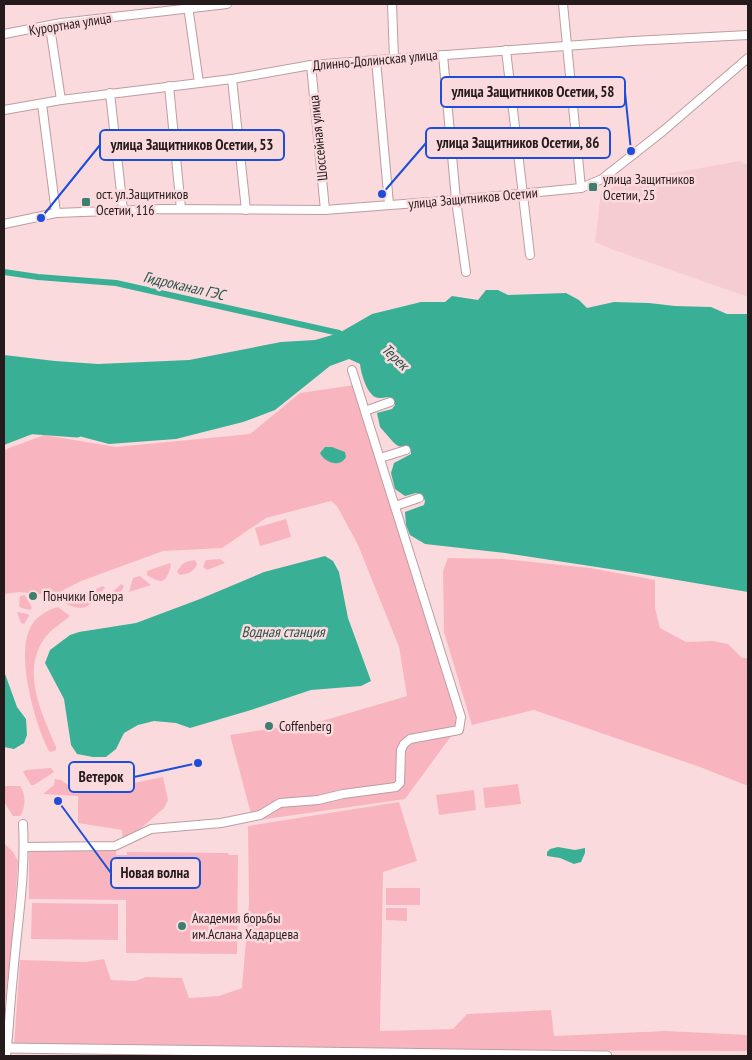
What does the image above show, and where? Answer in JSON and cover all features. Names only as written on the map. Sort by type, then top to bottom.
[{"type":"main road","points":[[6,1051],[607,1056]]},
{"type":"street","name":"Курортная улица","points":[[4,34],[188,6],[226,4]]},
{"type":"street","points":[[392,4],[394,59]]},
{"type":"street","points":[[563,4],[581,188]]},
{"type":"street","points":[[188,6],[199,83]]},
{"type":"street","points":[[50,27],[61,100]]},
{"type":"street","name":"Длинно-Долинская улица","points":[[4,110],[61,100],[199,83],[311,65],[506,50],[748,35]]},
{"type":"street","points":[[506,50],[530,255]]},
{"type":"street","points":[[443,55],[456,200],[466,272]]},
{"type":"street","name":"улица Защитников Осетии","points":[[4,224],[44,214],[56,213],[181,209],[325,210],[581,188],[602,179],[663,131],[748,58]]},
{"type":"street","points":[[376,60],[389,204]]},
{"type":"street","name":"Шоссейная улица","points":[[311,65],[325,210]]},
{"type":"street","points":[[232,78],[246,210]]},
{"type":"street","points":[[169,86],[181,209]]},
{"type":"street","points":[[110,93],[123,210]]},
{"type":"street","points":[[42,104],[56,213]]},
{"type":"street","points":[[24,847],[115,846],[151,829],[221,823],[260,815],[280,803],[318,800],[343,794],[396,787],[400,783],[400,750],[404,744],[410,739],[458,730],[461,718],[352,370]]},
{"type":"street","points":[[365,411],[390,402]]},
{"type":"street","points":[[380,458],[406,450]]},
{"type":"street","points":[[395,506],[420,498]]},
{"type":"street","points":[[6,1051],[20,918],[24,847],[23,824]]},
{"type":"shaded area","points":[[740,161],[748,165],[748,297],[595,242],[601,192],[628,181]]},
{"type":"shaded area","points":[[354,385],[460,724],[405,799],[253,821],[230,735],[322,721],[407,696],[399,647],[358,545],[337,506],[331,501],[266,518],[222,548],[163,551],[81,581],[56,594],[20,592],[4,594],[4,450],[44,435],[116,447],[250,434],[300,393]]},
{"type":"shaded area","points":[[286,519],[291,537],[260,546],[255,528]]},
{"type":"shaded area","points":[[448,558],[504,559],[590,568],[655,580],[655,608],[660,628],[686,642],[713,641],[728,644],[742,658],[748,658],[748,786],[700,767],[534,710],[472,725],[444,632],[443,571]]},
{"type":"shaded area","points":[[220,559],[225,563],[207,570],[203,567],[206,560]]},
{"type":"shaded area","points":[[195,560],[197,564],[190,572],[180,575],[177,572],[184,563]]},
{"type":"shaded area","points":[[170,563],[171,565],[165,579],[160,581],[147,575],[147,571]]},
{"type":"shaded area","points":[[140,576],[151,585],[129,592],[133,578]]},
{"type":"shaded area","points":[[121,584],[124,586],[115,599],[101,603]]},
{"type":"shaded area","points":[[103,586],[105,588],[91,603],[83,608],[77,608],[63,602]]},
{"type":"shaded area","points":[[25,595],[32,608],[30,610],[19,606],[20,596]]},
{"type":"shaded area","points":[[58,607],[70,616],[44,639],[37,652],[34,665],[36,693],[56,747],[56,750],[51,752],[38,724],[33,707],[26,671],[25,654],[27,638],[33,622],[43,614]]},
{"type":"shaded area","points":[[17,612],[28,614],[29,616],[24,624],[21,623]]},
{"type":"shaded area","points":[[51,768],[54,772],[34,785],[31,785],[23,772],[26,770]]},
{"type":"shaded area","points":[[163,777],[168,800],[164,808],[123,844],[122,830],[78,823],[78,796],[43,794],[54,785],[55,779],[61,780],[70,786],[80,780],[92,786],[123,785]]},
{"type":"shaded area","points":[[518,784],[521,804],[485,808],[483,788]]},
{"type":"shaded area","points":[[4,786],[20,786],[22,789],[24,805],[20,816],[13,816],[4,802]]},
{"type":"shaded area","points":[[474,790],[476,810],[439,815],[436,795]]},
{"type":"shaded area","points":[[399,802],[417,861],[383,872],[380,1031],[453,1029],[467,1014],[551,1010],[554,1036],[666,1031],[748,1035],[748,1051],[379,1050],[14,1046],[20,960],[86,962],[104,959],[111,980],[135,981],[146,977],[182,978],[189,998],[219,996],[242,988],[249,903],[248,826]]},
{"type":"shaded area","points":[[4,843],[13,852],[18,861],[4,1015]]},
{"type":"shaded area","name":"Академия борьбы им.Аслана Хадарцева","points":[[29,850],[116,850],[116,855],[127,855],[127,852],[228,853],[229,855],[238,855],[237,954],[126,953],[126,900],[29,899]]},
{"type":"shaded area","points":[[386,888],[420,888],[420,905],[386,905]]},
{"type":"shaded area","points":[[32,903],[118,904],[118,940],[31,939]]},
{"type":"shaded area","points":[[386,908],[407,908],[407,921],[386,920]]},
{"type":"water","points":[[486,290],[498,290],[508,295],[566,293],[579,300],[587,308],[614,302],[649,303],[711,307],[727,314],[748,314],[748,592],[505,553],[425,544],[410,535],[406,525],[405,512],[424,505],[423,496],[416,493],[405,496],[395,489],[391,473],[394,463],[411,454],[411,449],[398,446],[380,427],[377,413],[392,409],[395,405],[388,397],[378,398],[372,395],[364,382],[360,364],[349,359],[330,366],[275,410],[243,422],[176,439],[109,444],[48,428],[4,445],[4,355],[98,364],[189,360],[281,342],[315,340],[339,333],[372,314],[421,302],[445,302],[452,296],[478,300]]},
{"type":"water","points":[[325,447],[332,447],[345,452],[346,457],[340,462],[329,462],[320,453]]},
{"type":"water","name":"Водная станция","points":[[325,556],[333,561],[339,572],[348,618],[371,681],[361,686],[311,690],[190,728],[176,723],[154,721],[138,725],[124,733],[116,749],[106,757],[77,754],[71,745],[64,699],[45,663],[50,650],[70,635],[136,623],[264,572]]},
{"type":"water","points":[[4,671],[17,707],[26,719],[27,735],[24,743],[14,749],[4,747]]},
{"type":"water","points":[[558,847],[575,850],[585,848],[585,853],[581,862],[574,864],[560,858],[547,856],[547,852],[550,849]]},
{"type":"waterway","name":"Гидроканал ГЭС","points":[[4,272],[38,277],[116,283],[339,333],[345,337]]},
{"type":"waterway","name":"Терек","points":[[4,430],[23,428],[77,432]]},
{"type":"place","name":"улица Защитников Осетии, 58","points":[[631,151]]},
{"type":"place","name":"улица Защитников Осетии, 25","points":[[593,187]]},
{"type":"place","name":"улица Защитников Осетии, 86","points":[[382,194]]},
{"type":"place","name":"ост. ул.Защитников Осетии, 116","points":[[86,202]]},
{"type":"place","name":"улица Защитников Осетии, 53","points":[[41,218]]},
{"type":"place","name":"Пончики Гомера","points":[[33,596]]},
{"type":"place","name":"Coffenberg","points":[[269,726]]},
{"type":"place","name":"Ветерок","points":[[198,763]]},
{"type":"place","name":"Новая волна","points":[[58,801]]},
{"type":"place","name":"Академия борьбы им.Аслана Хадарцева","points":[[182,926]]}]
